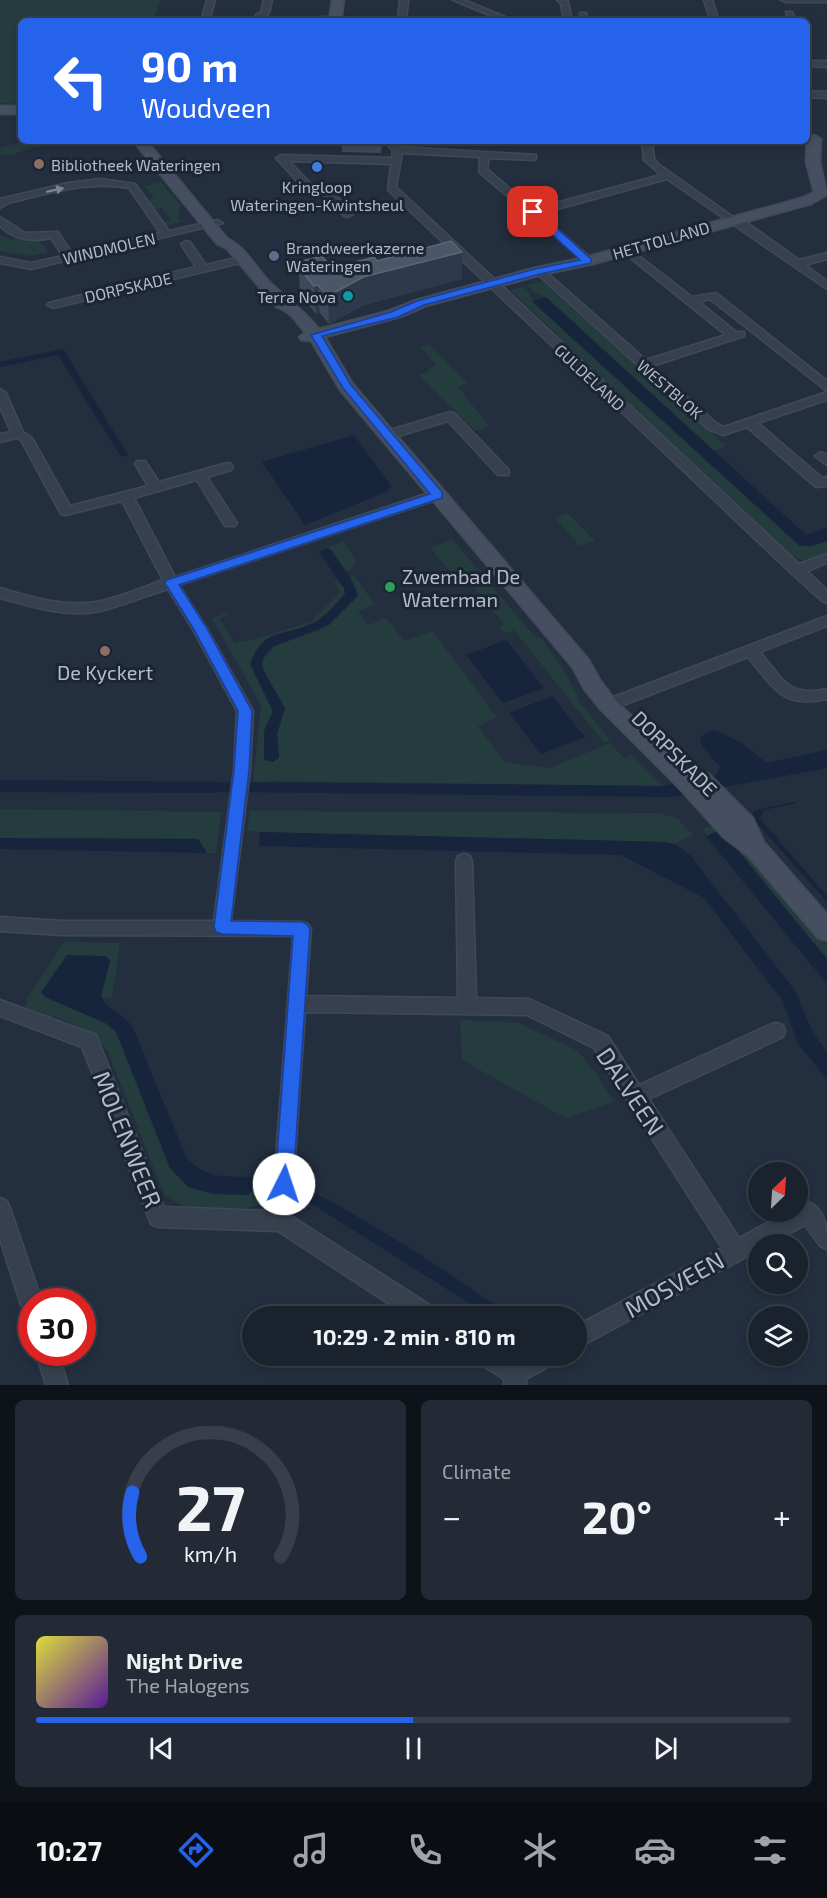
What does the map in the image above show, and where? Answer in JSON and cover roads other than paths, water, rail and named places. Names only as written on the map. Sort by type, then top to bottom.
[{"type":"main road","points":[[326,0],[329,18]]},
{"type":"main road","points":[[330,18],[338,0]]},
{"type":"main road","points":[[0,110],[18,110]]},
{"type":"main road","name":"HET TOLLAND","points":[[312,336],[394,314],[421,303],[538,271],[588,261],[733,219],[806,201],[824,194],[813,162],[816,139]]},
{"type":"main road","name":"DORPSKADE","points":[[143,144],[213,224]]},
{"type":"main road","name":"DORPSKADE","points":[[153,144],[213,224],[222,241],[232,246],[274,293],[295,310],[346,386],[582,665],[591,684],[615,703],[699,785],[731,831],[756,849],[827,932]]},
{"type":"street","points":[[206,18],[211,0]]},
{"type":"street","points":[[259,18],[265,13],[268,0]]},
{"type":"street","points":[[402,18],[404,0]]},
{"type":"street","points":[[457,0],[504,18]]},
{"type":"street","points":[[561,0],[565,3],[568,18]]},
{"type":"street","points":[[699,0],[709,0],[714,18]]},
{"type":"street","points":[[785,0],[827,0]]},
{"type":"street","points":[[810,64],[827,64]]},
{"type":"street","points":[[810,94],[827,95]]},
{"type":"street","points":[[647,144],[649,160],[667,176],[733,219],[827,286]]},
{"type":"street","points":[[348,214],[324,189],[310,189],[281,158],[396,151],[533,157]]},
{"type":"street","name":"GULDELAND","points":[[396,151],[392,188],[491,284],[827,598]]},
{"type":"street","points":[[484,154],[482,170],[588,261]]},
{"type":"street","points":[[533,212],[667,176]]},
{"type":"street","points":[[0,205],[4,201],[96,181],[123,183],[132,186],[166,234]]},
{"type":"street","points":[[0,220],[20,235],[34,238],[54,234],[69,257]]},
{"type":"street","name":"WINDMOLEN","points":[[2,262],[31,266],[213,224]]},
{"type":"street","name":"DORPSKADE","points":[[186,244],[203,269]]},
{"type":"street","points":[[627,250],[734,336]]},
{"type":"street","points":[[797,264],[827,256]]},
{"type":"street","name":"DORPSKADE","points":[[53,305],[244,259]]},
{"type":"street","name":"WESTBLOK","points":[[538,271],[712,426],[723,431],[827,396]]},
{"type":"street","points":[[690,301],[712,295],[827,387]]},
{"type":"street","points":[[643,365],[755,329]]},
{"type":"street","points":[[0,393],[18,434]]},
{"type":"street","points":[[388,435],[450,416],[503,472]]},
{"type":"street","points":[[749,422],[821,484],[827,481]]},
{"type":"street","points":[[0,438],[18,434],[26,438],[66,511],[227,467]]},
{"type":"street","points":[[141,464],[156,488]]},
{"type":"street","points":[[200,475],[230,524]]},
{"type":"street","points":[[0,593],[47,606],[77,610],[100,606],[437,495]]},
{"type":"street","points":[[126,496],[171,583],[199,627],[245,711],[240,778],[222,927]]},
{"type":"street","points":[[796,570],[827,558]]},
{"type":"street","points":[[615,703],[827,621]]},
{"type":"street","points":[[750,650],[785,691],[808,698],[827,694]]},
{"type":"street","points":[[464,861],[467,1005]]},
{"type":"street","points":[[0,924],[61,928],[302,929],[281,1221],[411,1306]]},
{"type":"street","name":"DALVEEN","points":[[296,1004],[530,1007],[601,1042],[735,1250]]},
{"type":"street","name":"MOLENWEER","points":[[2,1013],[89,1041],[158,1217],[281,1221]]},
{"type":"street","points":[[636,1096],[776,1031]]},
{"type":"street","points":[[0,1208],[26,1288]]},
{"type":"street","name":"MOSVEEN","points":[[587,1332],[808,1212],[827,1239]]},
{"type":"street","points":[[51,1366],[57,1385]]},
{"type":"street","points":[[500,1366],[515,1379],[532,1366]]},
{"type":"water","points":[[546,297],[806,535],[827,528],[827,541],[812,546],[800,546],[532,301]]},
{"type":"water","points":[[63,349],[128,455],[121,457],[58,355],[0,367],[0,362]]},
{"type":"water","points":[[354,435],[391,485],[388,491],[305,525],[262,462]]},
{"type":"water","points":[[326,548],[330,549],[350,577],[358,594],[329,625],[274,646],[264,658],[262,662],[265,672],[285,708],[277,734],[279,758],[273,762],[264,760],[264,731],[273,711],[250,664],[256,652],[268,638],[302,628],[318,620],[345,594],[344,588],[319,552]]},
{"type":"water","points":[[506,640],[544,688],[503,703],[466,655]]},
{"type":"water","points":[[552,696],[585,737],[541,754],[509,713]]},
{"type":"water","points":[[715,730],[741,743],[767,763],[827,750],[827,768],[672,797],[0,792],[0,780],[663,786],[715,776],[720,767],[700,743],[700,739],[704,734]]},
{"type":"water","points":[[796,803],[764,810],[760,819],[827,896],[827,902],[755,821],[753,813],[760,809]]},
{"type":"water","points":[[721,830],[827,959],[827,984],[706,836]]},
{"type":"water","points":[[260,832],[675,844],[690,855],[796,992],[813,1033],[827,1052],[827,1080],[797,1042],[783,1001],[704,898],[621,855],[259,846]]},
{"type":"water","points":[[0,838],[198,839],[207,853],[0,849]]},
{"type":"water","points":[[67,955],[106,956],[110,961],[101,997],[133,1028],[187,1159],[202,1170],[217,1175],[251,1177],[256,1186],[248,1195],[213,1194],[188,1187],[170,1168],[116,1032],[107,1024],[45,997],[41,992]]},
{"type":"water","points":[[316,1193],[366,1222],[416,1252],[495,1306],[474,1306],[309,1202],[308,1197]]},
{"type":"place","name":"Bibliotheek Wateringen","points":[[39,164]]},
{"type":"place","name":"Kringloop Wateringen-Kwintsheul","points":[[317,167]]},
{"type":"place","name":"Brandweerkazerne Wateringen","points":[[274,256]]},
{"type":"place","name":"Terra Nova","points":[[348,296]]},
{"type":"place","name":"Zwembad De Waterman","points":[[390,587]]},
{"type":"place","name":"De Kyckert","points":[[105,651]]}]
